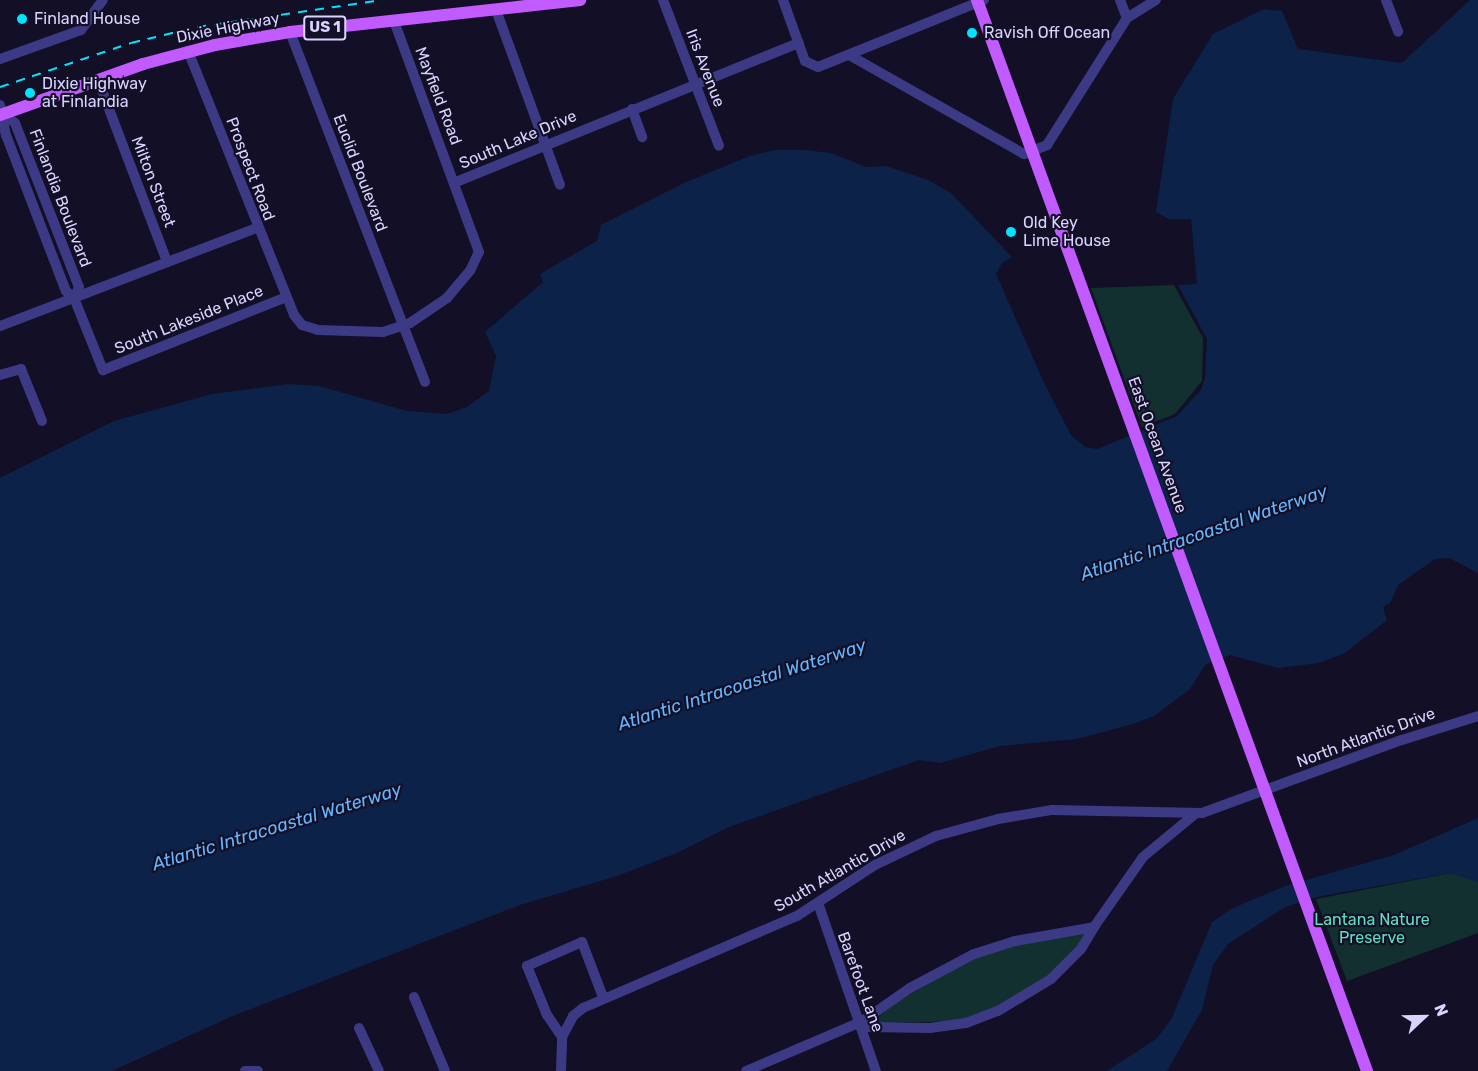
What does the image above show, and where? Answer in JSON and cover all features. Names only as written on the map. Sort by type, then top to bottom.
[{"type":"main road","name":"Dixie Highway","points":[[1,111],[189,51],[290,32],[580,0]]},
{"type":"main road","name":"East Ocean Avenue","points":[[979,1],[1367,1071]]},
{"type":"street","points":[[0,59],[81,30],[103,0]]},
{"type":"street","name":"Iris Avenue","points":[[663,0],[719,146]]},
{"type":"street","points":[[783,0],[810,65],[819,67],[979,1]]},
{"type":"street","points":[[1120,0],[1127,18]]},
{"type":"street","points":[[849,56],[1022,154],[1047,145],[1127,18],[1156,0]]},
{"type":"street","points":[[1386,0],[1398,32]]},
{"type":"street","points":[[496,10],[548,143],[560,185]]},
{"type":"street","name":"Mayfield Road","points":[[394,21],[456,182]]},
{"type":"street","name":"Euclid Boulevard","points":[[290,32],[425,382]]},
{"type":"street","name":"South Lake Drive","points":[[286,297],[302,325],[318,330],[364,334],[403,325],[447,298],[470,271],[479,252],[456,182],[695,83],[799,43]]},
{"type":"street","name":"Prospect Road","points":[[189,51],[286,297]]},
{"type":"street","name":"Milton Street","points":[[98,80],[167,262]]},
{"type":"street","points":[[632,109],[642,137]]},
{"type":"street","name":"Finlandia Boulevard","points":[[1,111],[6,135],[66,291],[74,298],[103,370]]},
{"type":"street","points":[[0,326],[257,228]]},
{"type":"street","name":"South Lakeside Place","points":[[103,370],[286,297]]},
{"type":"street","points":[[0,375],[21,369],[42,421]]},
{"type":"street","name":"North Atlantic Drive","points":[[1265,790],[1478,716]]},
{"type":"street","name":"South Atlantic Drive","points":[[562,1037],[573,1016],[603,997],[695,962],[818,903],[894,854],[970,825],[1052,810],[1195,814],[1265,790]]},
{"type":"street","points":[[861,1022],[869,1027],[948,1027],[998,1011],[1051,979],[1081,949],[1143,857],[1195,814]]},
{"type":"street","name":"Barefoot Lane","points":[[818,903],[854,1014],[861,1022],[876,1071]]},
{"type":"street","points":[[746,1071],[861,1022],[910,988],[974,954],[1015,941],[1094,927]]},
{"type":"street","points":[[561,1071],[562,1037],[547,1015],[527,966],[582,942],[603,997]]},
{"type":"street","points":[[414,997],[445,1071]]},
{"type":"street","points":[[359,1028],[379,1071]]},
{"type":"street","points":[[245,1071],[258,1071]]},
{"type":"green space","points":[[1174,285],[1203,338],[1202,381],[1175,414],[1142,427],[1091,288]]},
{"type":"green space","name":"Lantana Nature Preserve","points":[[1451,873],[1478,882],[1478,933],[1347,981],[1316,899]]},
{"type":"green space","points":[[1091,930],[1076,952],[1042,982],[1004,1007],[960,1021],[878,1023],[877,1018],[900,1000],[969,960],[1011,946]]},
{"type":"water","name":"Atlantic Intracoastal Waterway","points":[[1470,0],[1478,0],[1478,573],[1449,558],[1435,559],[1398,585],[1390,603],[1383,607],[1387,620],[1345,653],[1319,663],[1278,668],[1230,655],[1206,664],[1189,690],[1154,716],[1133,724],[1077,739],[1000,746],[940,763],[919,760],[729,827],[677,853],[617,876],[520,905],[235,1015],[112,1071],[0,1071],[0,478],[114,421],[212,394],[288,384],[319,386],[407,411],[447,414],[467,407],[489,391],[496,356],[485,332],[543,282],[540,274],[597,241],[601,225],[686,182],[750,156],[774,150],[831,153],[866,167],[886,166],[928,180],[951,193],[1012,257],[1002,263],[996,274],[1045,385],[1071,435],[1085,447],[1097,449],[1177,416],[1201,390],[1205,378],[1207,339],[1178,285],[1197,284],[1191,219],[1169,219],[1156,212],[1173,99],[1213,34],[1264,9],[1282,11],[1298,49],[1402,63]]},
{"type":"water","points":[[1478,818],[1478,882],[1451,873],[1316,897],[1285,907],[1228,944],[1213,965],[1202,1010],[1167,1071],[1107,1071],[1156,1039],[1171,1020],[1212,922],[1231,909],[1285,886],[1394,855]]},
{"type":"railway","points":[[0,87],[131,43],[197,27],[382,0]]},
{"type":"place","name":"Finland House","points":[[22,19]]},
{"type":"place","name":"Ravish Off Ocean","points":[[972,33]]},
{"type":"place","name":"Dixie Highway at Finlandia","points":[[30,93]]},
{"type":"place","name":"Old Key Lime House","points":[[1011,232]]}]
